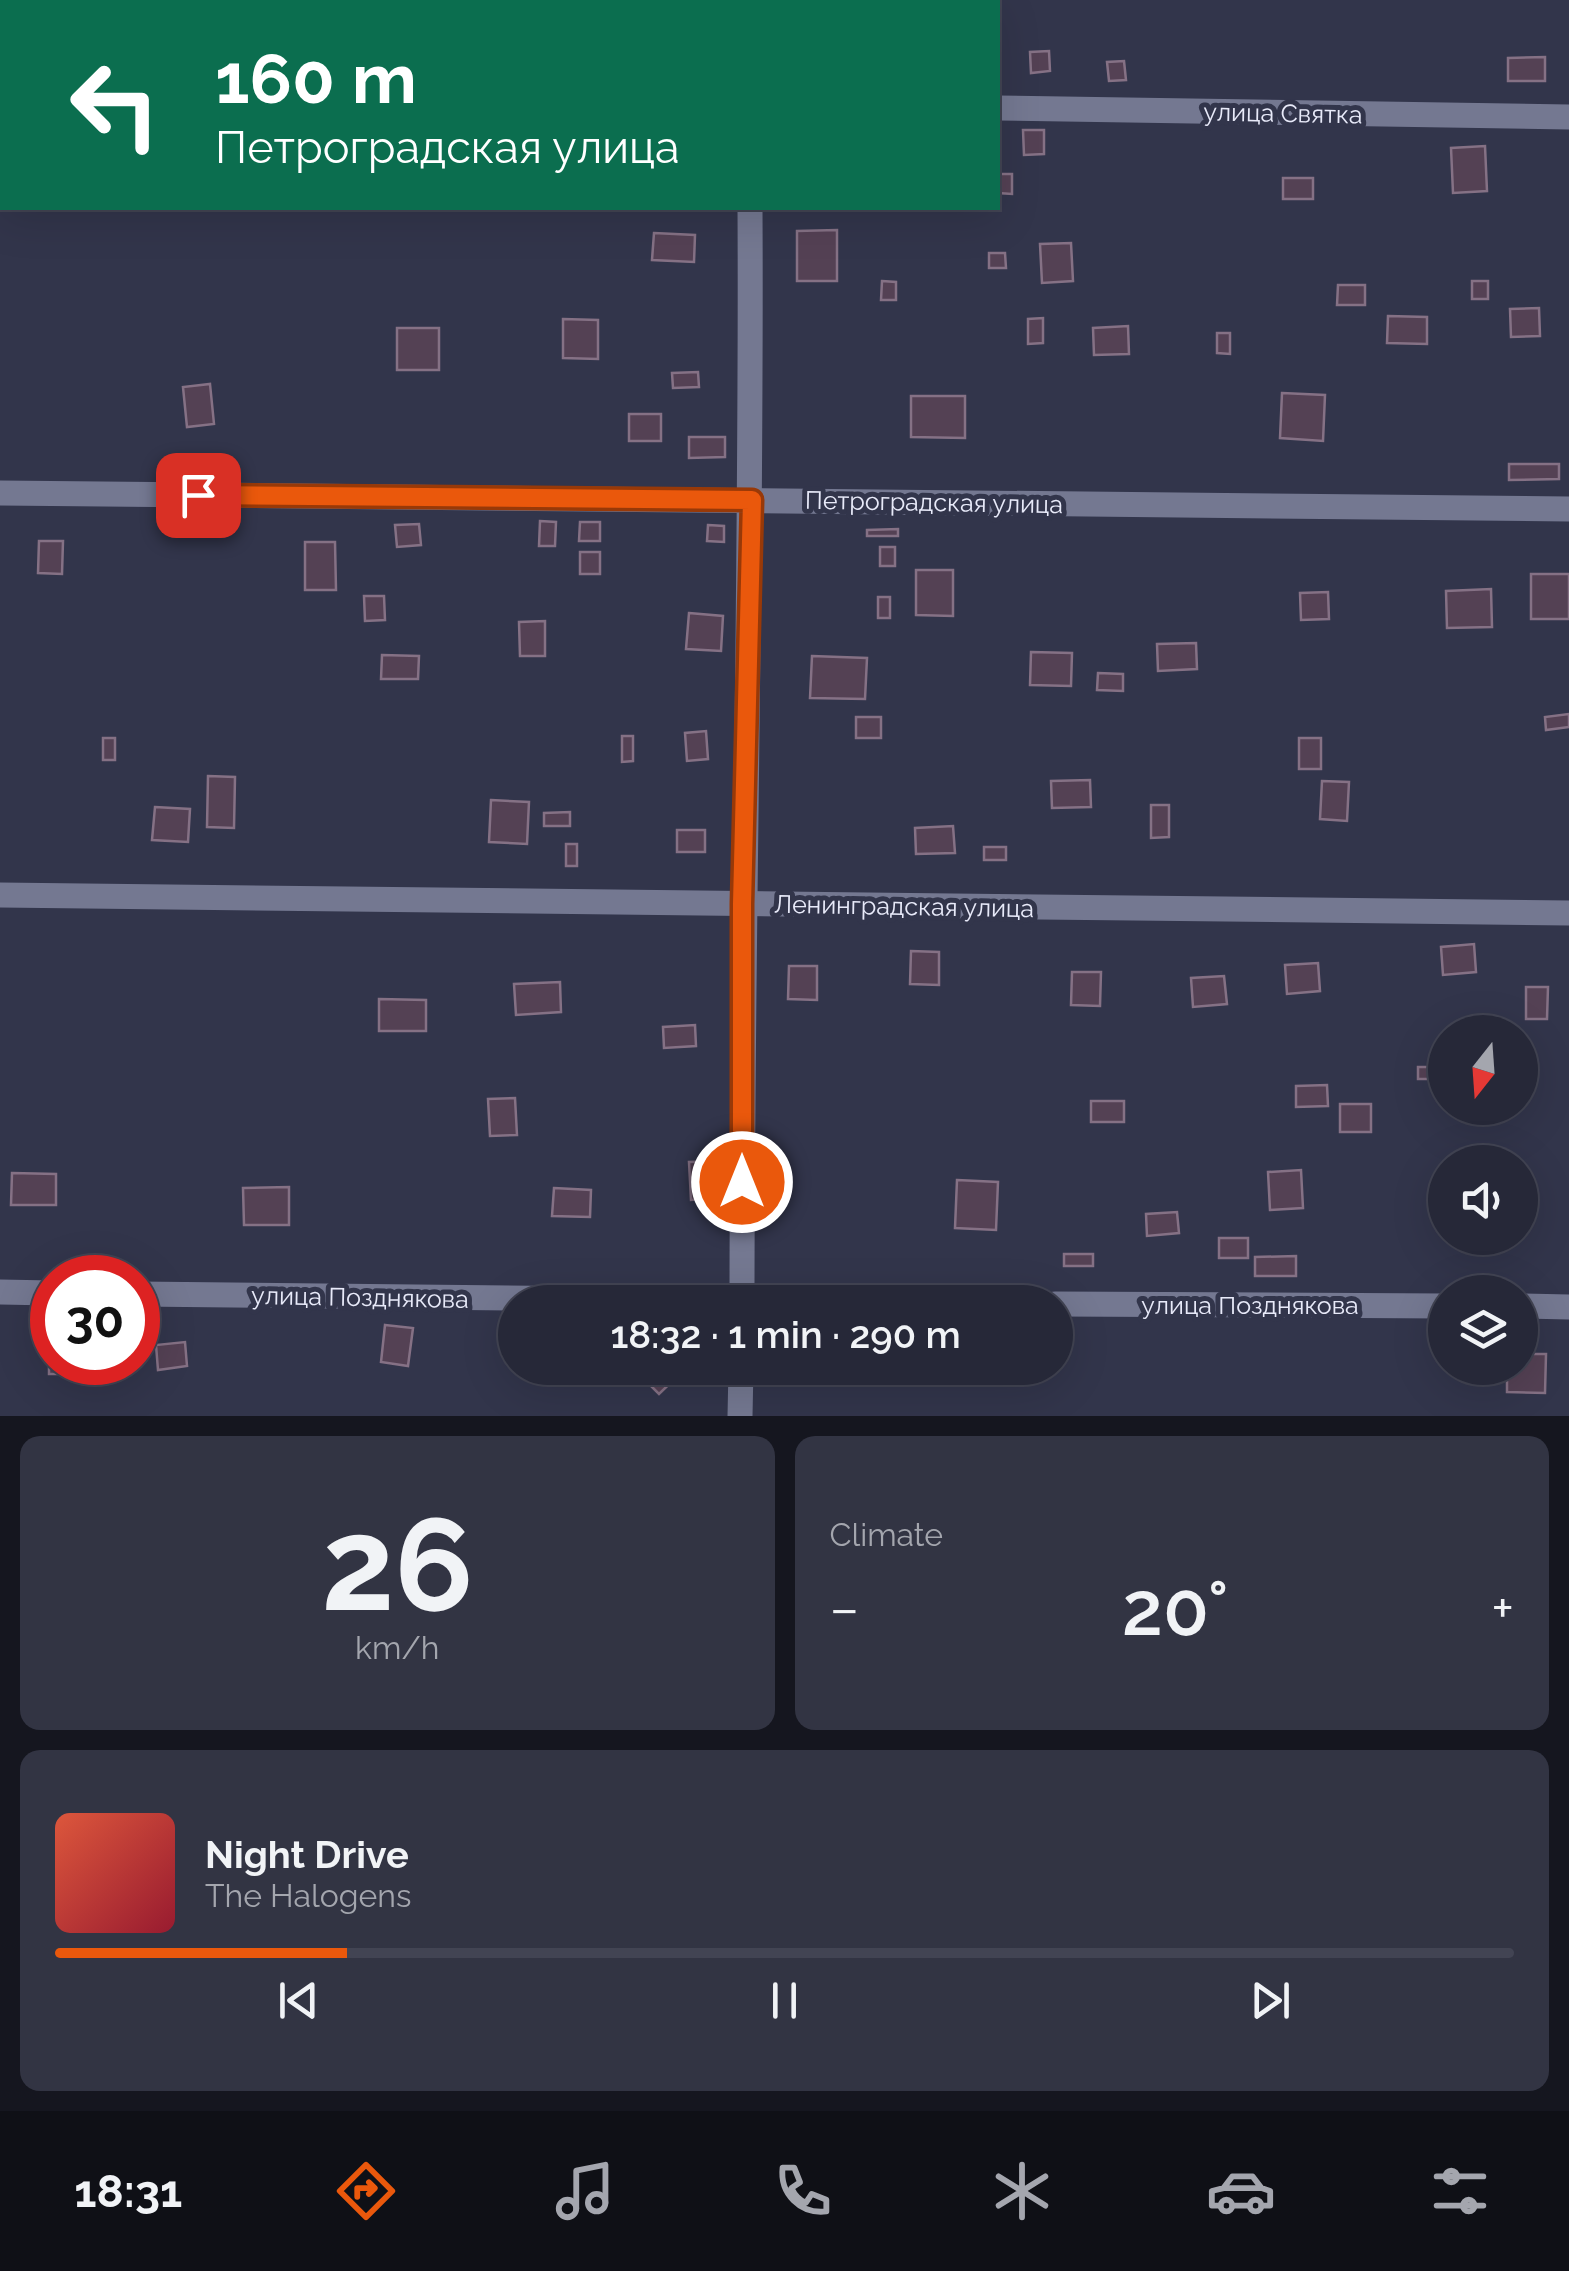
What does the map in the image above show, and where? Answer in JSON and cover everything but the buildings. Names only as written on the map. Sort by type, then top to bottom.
[{"type":"street","name":"улица Святка","points":[[1000,108],[1569,117]]},
{"type":"street","points":[[742,1285],[742,904],[752,500],[750,210]]},
{"type":"street","name":"Петроградская улица","points":[[0,493],[1569,508]]},
{"type":"street","name":"Ленинградская улица","points":[[0,896],[1569,912]]},
{"type":"street","points":[[0,1292],[30,1293]]},
{"type":"street","name":"улица Позднякова","points":[[160,1294],[498,1299]]},
{"type":"street","name":"улица Позднякова","points":[[1073,1304],[1428,1306]]},
{"type":"street","points":[[1538,1306],[1569,1306]]},
{"type":"street","points":[[740,1416],[741,1385]]},
{"type":"route","points":[[198,495],[752,500],[742,904],[742,1182]]}]
